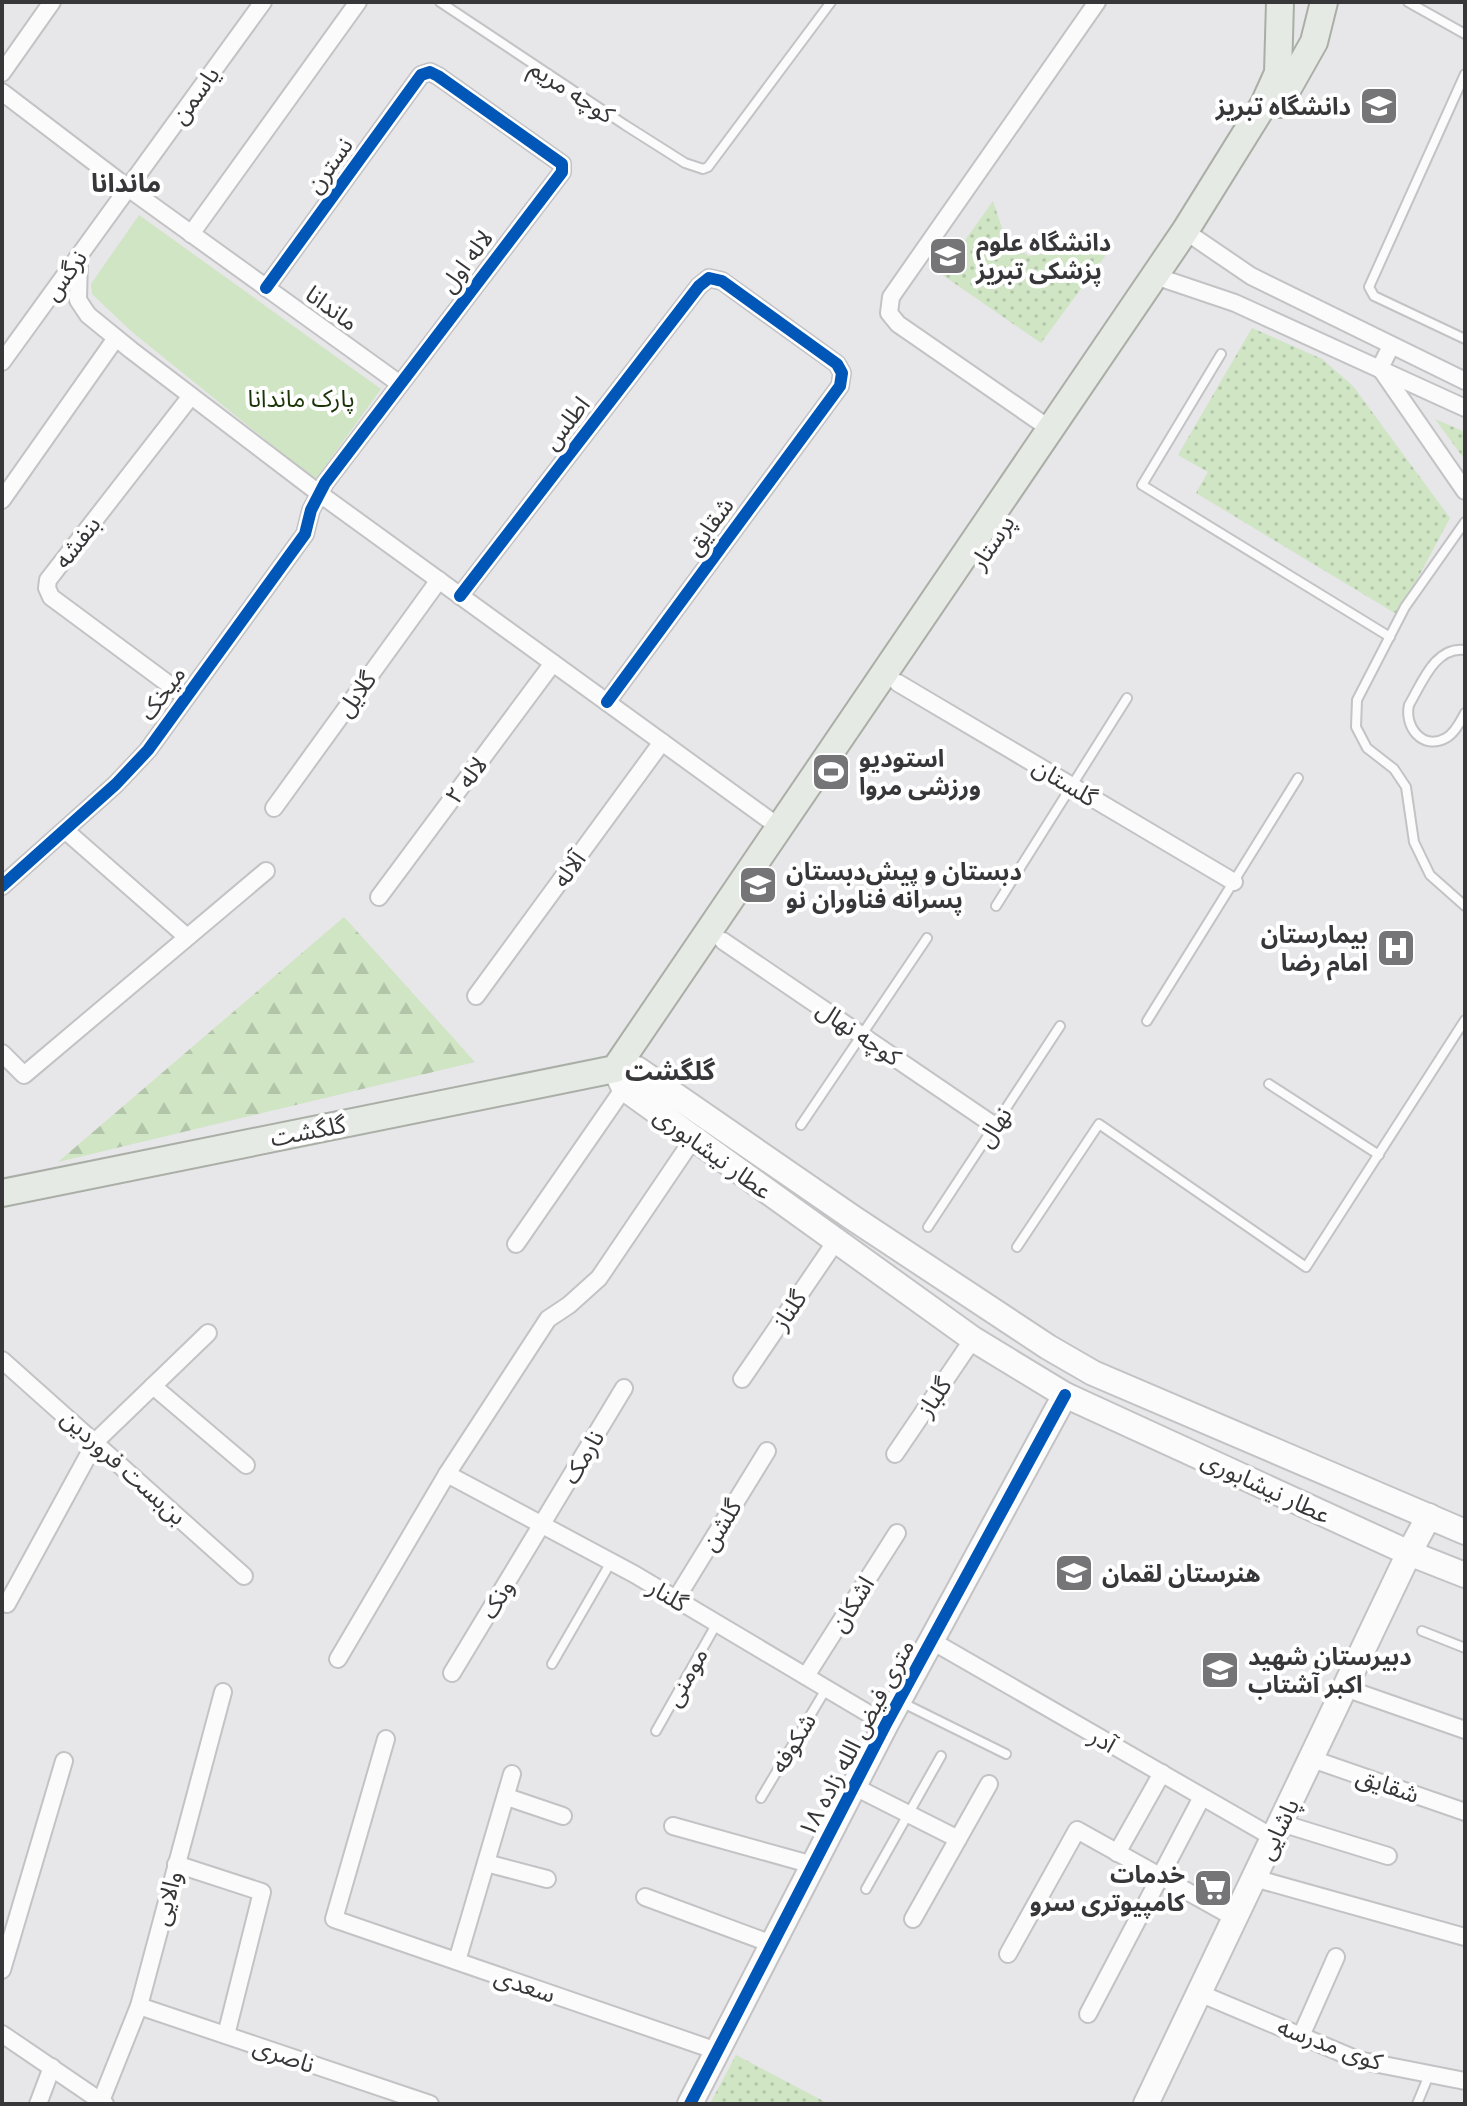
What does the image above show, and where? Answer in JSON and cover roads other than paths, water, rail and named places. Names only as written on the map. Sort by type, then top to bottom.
[{"type":"main road","name":"پرستار","points":[[1190,235],[1264,104],[1278,73],[1280,2]]},
{"type":"main road","points":[[1291,2],[1313,2]]},
{"type":"main road","name":"پرستار","points":[[625,1075],[723,941],[898,683],[1303,65],[1318,30],[1324,2]]},
{"type":"main road","name":"پرستار","points":[[625,1075],[779,827],[1050,429],[1162,278]]},
{"type":"main road","name":"عطار نیشابوری","points":[[625,1075],[693,1139],[973,1339],[1065,1395],[1409,1553],[1465,1575]]},
{"type":"main road","name":"عطار نیشابوری","points":[[625,1075],[1093,1373],[1465,1532]]},
{"type":"main road","name":"گلگشت","points":[[7,1186],[625,1075]]},
{"type":"main road","name":"۱۸ متری فیض الله زاده","points":[[690,2104],[853,1786],[1065,1395]]},
{"type":"main road","name":"پاشایی","points":[[1146,2104],[1429,1516]]},
{"type":"street","points":[[2,73],[52,2]]},
{"type":"street","name":"یاسمن","points":[[128,188],[263,2]]},
{"type":"street","points":[[191,234],[358,2]]},
{"type":"street","points":[[1050,429],[898,324],[889,313],[891,297],[902,278],[1097,2]]},
{"type":"street","name":"لاله اول","points":[[400,384],[562,172],[562,164],[430,72]]},
{"type":"street","name":"نسترن","points":[[266,288],[421,75],[430,72]]},
{"type":"street","name":"ماندانا","points":[[2,92],[128,188],[400,384]]},
{"type":"street","name":"نرگس","points":[[2,362],[128,188]]},
{"type":"street","points":[[1190,235],[1251,276],[1465,381]]},
{"type":"street","points":[[79,256],[78,300],[88,315],[116,338],[320,494],[779,827]]},
{"type":"street","name":"اطلس","points":[[460,596],[699,286],[709,278],[722,281],[837,364],[842,373]]},
{"type":"street","points":[[1162,278],[1235,303],[1465,408]]},
{"type":"street","points":[[2,500],[116,338]]},
{"type":"street","points":[[1380,368],[1391,346]]},
{"type":"street","points":[[1380,368],[1465,491]]},
{"type":"street","name":"شقایق","points":[[607,702],[840,386],[842,373]]},
{"type":"street","points":[[320,494],[400,384]]},
{"type":"street","name":"بنفشه","points":[[186,697],[51,597],[47,588],[48,580],[191,396]]},
{"type":"street","name":"میخک","points":[[2,886],[66,831],[148,750],[305,534],[311,510],[320,494]]},
{"type":"street","name":"گلایل","points":[[274,808],[439,580]]},
{"type":"street","name":"لاله ۲","points":[[379,897],[553,663]]},
{"type":"street","name":"گلستان","points":[[898,683],[1234,882]]},
{"type":"street","name":"آلاله","points":[[476,996],[662,742]]},
{"type":"street","points":[[66,831],[187,937]]},
{"type":"street","points":[[2,1053],[24,1075],[266,871]]},
{"type":"street","name":"کوچه نهال","points":[[723,941],[995,1126]]},
{"type":"street","points":[[516,1244],[625,1075]]},
{"type":"street","points":[[338,1659],[447,1474],[548,1319],[599,1278],[693,1139]]},
{"type":"street","name":"گلناز","points":[[742,1379],[836,1241]]},
{"type":"street","points":[[7,1604],[96,1441],[208,1333]]},
{"type":"street","name":"گلباز","points":[[895,1454],[973,1339]]},
{"type":"street","name":"بن‌بست فروردین","points":[[2,1360],[244,1576]]},
{"type":"street","points":[[153,1386],[246,1465]]},
{"type":"street","name":"نارمک","points":[[542,1525],[624,1388]]},
{"type":"street","name":"گلشن","points":[[676,1599],[767,1451]]},
{"type":"street","name":"گلنار","points":[[447,1474],[676,1599],[886,1724]]},
{"type":"street","name":"ونک","points":[[452,1673],[542,1525]]},
{"type":"street","name":"اشکان","points":[[806,1676],[897,1533]]},
{"type":"street","name":"آدر","points":[[932,1641],[1202,1797],[1277,1830],[1388,1856]]},
{"type":"street","points":[[1345,1688],[1465,1730]]},
{"type":"street","name":"والایی","points":[[103,2102],[139,2006],[223,1692]]},
{"type":"street","name":"سعدی","points":[[386,1739],[334,1919],[717,2051]]},
{"type":"street","name":"شقایق","points":[[1312,1759],[1465,1812]]},
{"type":"street","points":[[2,1970],[64,1761]]},
{"type":"street","points":[[1117,1853],[1162,1773]]},
{"type":"street","points":[[457,1961],[512,1774]]},
{"type":"street","points":[[913,1919],[989,1784]]},
{"type":"street","points":[[853,1786],[958,1839]]},
{"type":"street","points":[[507,1797],[563,1816]]},
{"type":"street","points":[[1088,2014],[1202,1797]]},
{"type":"street","points":[[673,1826],[813,1865]]},
{"type":"street","points":[[1008,1954],[1077,1830],[1235,1918]]},
{"type":"street","points":[[486,1863],[547,1879]]},
{"type":"street","points":[[176,1864],[262,1892],[226,2035]]},
{"type":"street","points":[[1254,1878],[1465,1937]]},
{"type":"street","points":[[645,1897],[772,1944]]},
{"type":"street","points":[[1301,2036],[1336,1957]]},
{"type":"street","name":"کوی مدرسه","points":[[1199,1993],[1358,2060],[1465,2081]]},
{"type":"street","name":"ناصری","points":[[139,2006],[430,2104]]},
{"type":"street","points":[[2,2034],[103,2102]]},
{"type":"street","points":[[38,2104],[52,2067]]},
{"type":"lane","name":"کوچه مریم","points":[[440,2],[539,70],[697,169],[708,167],[831,2]]},
{"type":"lane","points":[[1408,2],[1465,34]]},
{"type":"lane","points":[[1465,74],[1369,287],[1374,296],[1465,339]]},
{"type":"lane","points":[[1221,354],[1142,485],[1390,637]]},
{"type":"lane","points":[[1465,522],[1405,607],[1357,700],[1356,727],[1367,748],[1394,769],[1406,787],[1414,842],[1430,875],[1465,906]]},
{"type":"lane","points":[[1465,650],[1455,649],[1439,657],[1407,713],[1416,735],[1431,741],[1447,738],[1465,713]]},
{"type":"lane","points":[[996,906],[1127,698]]},
{"type":"lane","points":[[1147,1021],[1298,778]]},
{"type":"lane","points":[[801,1125],[927,938]]},
{"type":"lane","points":[[1017,1247],[1099,1124],[1306,1267],[1465,1020]]},
{"type":"lane","name":"نهال","points":[[928,1227],[1060,1026]]},
{"type":"lane","points":[[1269,1084],[1379,1155]]},
{"type":"lane","points":[[552,1664],[611,1562]]},
{"type":"lane","name":"مومنی","points":[[656,1731],[717,1623]]},
{"type":"lane","points":[[1422,1631],[1465,1648]]},
{"type":"lane","name":"شکوفه","points":[[761,1798],[826,1688]]},
{"type":"lane","points":[[899,1701],[1006,1754]]},
{"type":"lane","points":[[866,1889],[941,1756]]},
{"type":"lane","points":[[1417,2104],[1430,2074]]},
{"type":"place","name":"دانشگاه تبریز","points":[[1379,106]]},
{"type":"place","name":"دانشگاه علوم پزشکی تبریز","points":[[948,256]]},
{"type":"place","name":"استودیو ورزشی مروا","points":[[831,772]]},
{"type":"place","name":"دبستان و پیش‌دبستان پسرانه فناوران نو","points":[[758,885]]},
{"type":"place","name":"بیمارستان امام رضا","points":[[1396,948]]},
{"type":"place","name":"هنرستان لقمان","points":[[1074,1573]]},
{"type":"place","name":"دبیرستان شهید اکبر آشتاب","points":[[1220,1670]]},
{"type":"place","name":"خدمات کامپیوتری سرو","points":[[1213,1888]]},
{"type":"district","name":"ماندانا","points":[[126,183]]},
{"type":"district","name":"گلگشت","points":[[670,1071]]},
{"type":"park label","name":"پارک ماندانا","points":[[301,398]]}]
